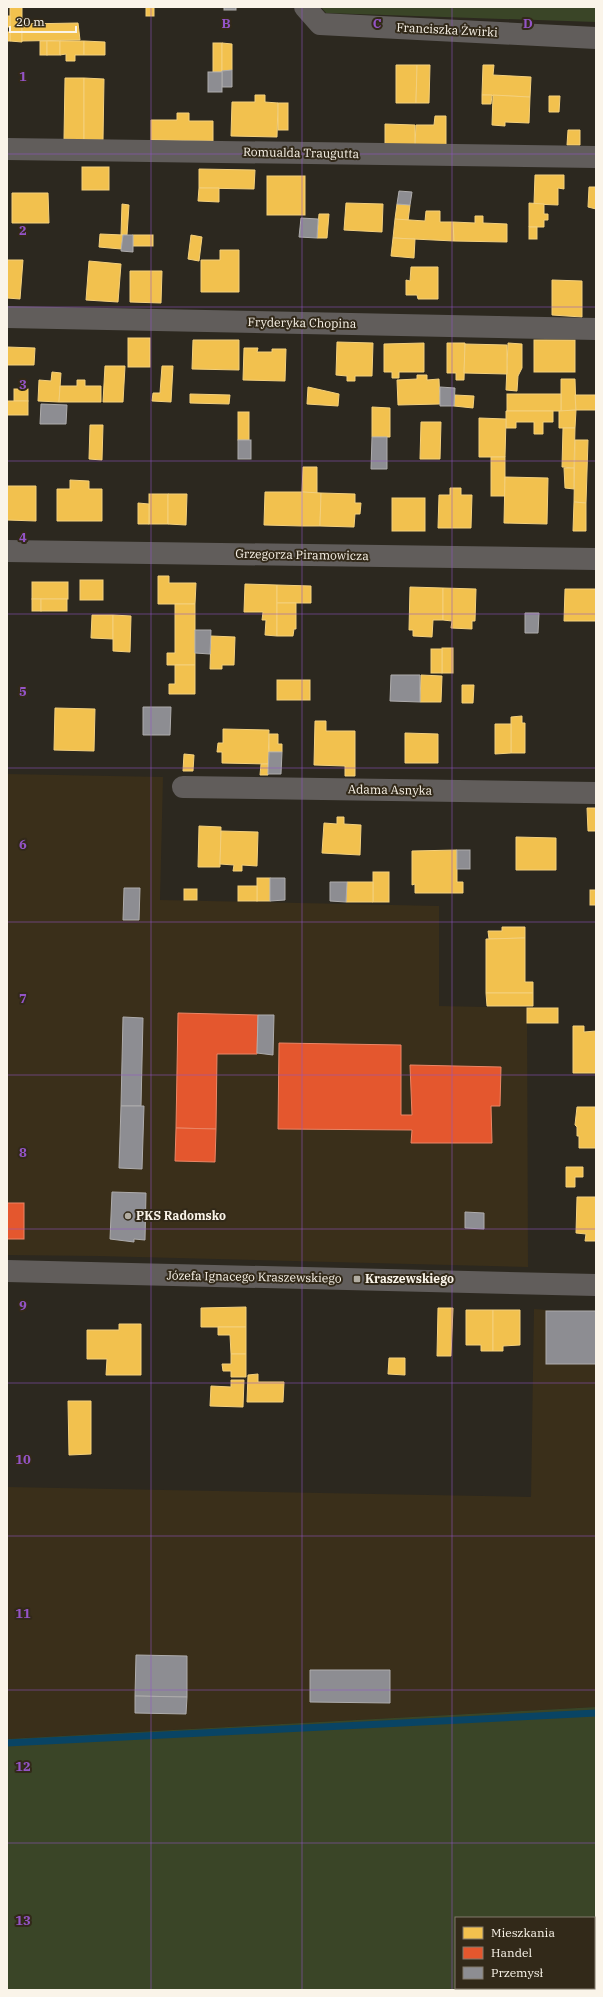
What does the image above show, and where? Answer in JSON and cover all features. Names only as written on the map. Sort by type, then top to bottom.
[{"type":"street","name":"Franciszka Żwirki","points":[[305,7],[320,24],[596,38]]},
{"type":"street","name":"Romualda Traugutta","points":[[7,149],[596,158]]},
{"type":"street","name":"Fryderyka Chopina","points":[[7,318],[596,329]]},
{"type":"street","name":"Grzegorza Piramowicza","points":[[7,551],[596,559]]},
{"type":"street","name":"Adama Asnyka","points":[[183,786],[596,793]]},
{"type":"street","name":"Józefa Ignacego Kraszewskiego","points":[[7,1270],[596,1285]]},
{"type":"shaded area","points":[[7,774],[163,777],[160,900],[439,906],[439,1006],[527,1008],[528,1267],[7,1255]]},
{"type":"shaded area","points":[[534,1309],[596,1314],[596,1707],[7,1739],[7,1487],[531,1497]]},
{"type":"green space","points":[[321,7],[596,7],[596,22],[326,13]]},
{"type":"green space","points":[[596,1707],[596,1990],[7,1990],[7,1739]]},
{"type":"building: Mieszkania","points":[[10,7],[22,7],[22,42],[10,41]]},
{"type":"building: Mieszkania","points":[[146,7],[154,7],[154,16],[146,16]]},
{"type":"building: Mieszkania","points":[[7,16],[10,16],[10,27],[7,27]]},
{"type":"building: Mieszkania","points":[[78,23],[80,40],[22,41],[22,24]]},
{"type":"building: Mieszkania","points":[[7,32],[10,32],[10,41],[7,41]]},
{"type":"building: Mieszkania","points":[[40,41],[47,41],[47,55],[40,55]]},
{"type":"building: Mieszkania","points":[[47,41],[60,41],[60,55],[47,55]]},
{"type":"building: Mieszkania","points":[[60,41],[84,41],[84,55],[75,55],[75,61],[66,61],[66,54],[60,55]]},
{"type":"building: Mieszkania","points":[[84,41],[105,42],[105,55],[84,55]]},
{"type":"building: Mieszkania","points":[[213,43],[222,43],[222,72],[213,72]]},
{"type":"building: Mieszkania","points":[[222,43],[232,44],[232,70],[222,71]]},
{"type":"building: Mieszkania","points":[[396,65],[417,65],[416,103],[396,103]]},
{"type":"building: Mieszkania","points":[[417,65],[430,65],[429,103],[416,103]]},
{"type":"building: Mieszkania","points":[[483,65],[494,65],[493,75],[531,77],[530,97],[482,95]]},
{"type":"building: Mieszkania","points":[[65,78],[84,78],[84,140],[64,139]]},
{"type":"building: Mieszkania","points":[[84,78],[104,79],[103,140],[84,140]]},
{"type":"building: Mieszkania","points":[[255,95],[265,95],[265,102],[278,103],[277,137],[231,136],[232,102],[255,102]]},
{"type":"building: Mieszkania","points":[[482,95],[492,95],[491,104],[482,104]]},
{"type":"building: Mieszkania","points":[[493,95],[530,97],[529,123],[505,122],[505,126],[492,125]]},
{"type":"building: Mieszkania","points":[[549,96],[560,96],[559,112],[549,112]]},
{"type":"building: Mieszkania","points":[[278,103],[288,103],[288,130],[278,130]]},
{"type":"building: Mieszkania","points":[[177,113],[189,113],[189,121],[213,121],[213,141],[151,140],[151,120],[177,120]]},
{"type":"building: Mieszkania","points":[[435,116],[446,116],[446,145],[415,145],[416,125],[434,125]]},
{"type":"building: Mieszkania","points":[[385,124],[415,125],[415,145],[385,144]]},
{"type":"building: Mieszkania","points":[[568,130],[580,130],[580,145],[567,145]]},
{"type":"building: Mieszkania","points":[[82,167],[109,167],[109,190],[82,190]]},
{"type":"building: Mieszkania","points":[[199,169],[255,170],[254,189],[199,188]]},
{"type":"building: Mieszkania","points":[[535,175],[564,175],[564,189],[558,188],[558,205],[534,204]]},
{"type":"building: Mieszkania","points":[[267,176],[305,176],[305,215],[267,215]]},
{"type":"building: Mieszkania","points":[[589,187],[596,187],[596,209],[588,207]]},
{"type":"building: Mieszkania","points":[[199,188],[219,188],[219,202],[198,201]]},
{"type":"building: Mieszkania","points":[[12,193],[48,193],[49,223],[12,223]]},
{"type":"building: Mieszkania","points":[[346,203],[383,204],[382,232],[344,230]]},
{"type":"building: Mieszkania","points":[[529,203],[544,204],[544,214],[548,214],[548,220],[544,220],[544,227],[529,227]]},
{"type":"building: Mieszkania","points":[[122,204],[129,205],[127,235],[121,235]]},
{"type":"building: Mieszkania","points":[[397,204],[410,205],[408,221],[395,219]]},
{"type":"building: Mieszkania","points":[[426,211],[440,211],[440,222],[453,222],[454,241],[393,238],[395,219],[425,221]]},
{"type":"building: Mieszkania","points":[[319,214],[329,214],[327,238],[317,238]]},
{"type":"building: Mieszkania","points":[[475,216],[483,216],[483,223],[507,224],[507,242],[454,241],[453,222],[475,223]]},
{"type":"building: Mieszkania","points":[[529,227],[537,227],[537,239],[529,239]]},
{"type":"building: Mieszkania","points":[[100,234],[123,235],[121,249],[99,247]]},
{"type":"building: Mieszkania","points":[[133,235],[153,235],[153,246],[133,246]]},
{"type":"building: Mieszkania","points":[[191,235],[202,237],[199,261],[188,259]]},
{"type":"building: Mieszkania","points":[[393,238],[415,239],[414,258],[391,256]]},
{"type":"building: Mieszkania","points":[[220,250],[239,250],[239,292],[201,292],[201,260],[220,260]]},
{"type":"building: Mieszkania","points":[[7,260],[23,260],[20,299],[7,298]]},
{"type":"building: Mieszkania","points":[[89,261],[121,264],[118,302],[86,300]]},
{"type":"building: Mieszkania","points":[[411,267],[438,267],[438,299],[418,299],[417,295],[406,295],[406,280],[410,281]]},
{"type":"building: Mieszkania","points":[[130,271],[162,271],[161,303],[130,302]]},
{"type":"building: Mieszkania","points":[[552,280],[582,281],[582,317],[552,315]]},
{"type":"building: Mieszkania","points":[[128,338],[150,338],[150,367],[128,367]]},
{"type":"building: Mieszkania","points":[[193,340],[239,340],[239,370],[192,369]]},
{"type":"building: Mieszkania","points":[[534,340],[575,340],[575,372],[534,372]]},
{"type":"building: Mieszkania","points":[[337,342],[373,343],[372,376],[355,376],[355,381],[347,381],[347,376],[336,375]]},
{"type":"building: Mieszkania","points":[[424,343],[424,372],[399,372],[399,378],[392,378],[392,372],[384,372],[384,344]]},
{"type":"building: Mieszkania","points":[[447,343],[465,343],[464,380],[456,380],[456,373],[447,373]]},
{"type":"building: Mieszkania","points":[[508,343],[522,344],[522,368],[518,376],[517,391],[506,390]]},
{"type":"building: Mieszkania","points":[[465,344],[507,345],[507,374],[464,373]]},
{"type":"building: Mieszkania","points":[[7,347],[35,348],[34,365],[7,365]]},
{"type":"building: Mieszkania","points":[[244,348],[258,348],[257,352],[272,352],[272,349],[286,349],[285,381],[243,380]]},
{"type":"building: Mieszkania","points":[[105,366],[125,366],[123,402],[103,402]]},
{"type":"building: Mieszkania","points":[[162,366],[173,366],[171,402],[152,401],[153,393],[160,393]]},
{"type":"building: Mieszkania","points":[[52,372],[61,373],[59,402],[38,401],[39,380],[51,381]]},
{"type":"building: Mieszkania","points":[[417,375],[427,375],[427,380],[439,379],[440,404],[398,405],[397,380],[417,379]]},
{"type":"building: Mieszkania","points":[[561,379],[575,379],[576,410],[561,411]]},
{"type":"building: Mieszkania","points":[[77,380],[85,380],[85,386],[101,386],[101,402],[59,402],[60,386],[77,386]]},
{"type":"building: Mieszkania","points":[[308,387],[339,394],[338,406],[307,404]]},
{"type":"building: Mieszkania","points":[[14,389],[28,389],[28,401],[14,401]]},
{"type":"building: Mieszkania","points":[[190,394],[230,395],[229,404],[190,403]]},
{"type":"building: Mieszkania","points":[[507,394],[561,394],[561,411],[507,411]]},
{"type":"building: Mieszkania","points":[[455,395],[474,396],[473,408],[454,406]]},
{"type":"building: Mieszkania","points":[[575,395],[596,395],[596,410],[576,410]]},
{"type":"building: Mieszkania","points":[[7,401],[28,401],[28,415],[7,415]]},
{"type":"building: Mieszkania","points":[[372,407],[390,408],[390,437],[372,437]]},
{"type":"building: Mieszkania","points":[[576,410],[575,428],[559,428],[559,411]]},
{"type":"building: Mieszkania","points":[[506,411],[553,411],[553,422],[543,422],[543,434],[534,434],[534,422],[516,422],[516,428],[506,428]]},
{"type":"building: Mieszkania","points":[[238,412],[249,412],[249,440],[238,440]]},
{"type":"building: Mieszkania","points":[[479,418],[506,419],[505,457],[479,457]]},
{"type":"building: Mieszkania","points":[[421,422],[441,422],[440,459],[420,459]]},
{"type":"building: Mieszkania","points":[[90,425],[103,425],[102,460],[89,459]]},
{"type":"building: Mieszkania","points":[[563,428],[575,428],[574,468],[562,467]]},
{"type":"building: Mieszkania","points":[[575,440],[588,440],[586,503],[574,502]]},
{"type":"building: Mieszkania","points":[[491,457],[505,457],[505,496],[491,496]]},
{"type":"building: Mieszkania","points":[[303,467],[317,467],[317,493],[302,492]]},
{"type":"building: Mieszkania","points":[[564,468],[574,468],[574,489],[565,488]]},
{"type":"building: Mieszkania","points":[[505,477],[548,478],[547,524],[504,523]]},
{"type":"building: Mieszkania","points":[[70,480],[89,481],[89,489],[102,489],[102,521],[57,521],[57,489],[70,489]]},
{"type":"building: Mieszkania","points":[[7,486],[36,486],[36,521],[7,520]]},
{"type":"building: Mieszkania","points":[[450,488],[461,488],[461,495],[472,495],[471,528],[438,528],[439,495],[450,495]]},
{"type":"building: Mieszkania","points":[[265,492],[302,492],[302,526],[264,525]]},
{"type":"building: Mieszkania","points":[[302,492],[321,493],[320,526],[302,526]]},
{"type":"building: Mieszkania","points":[[321,493],[355,494],[355,503],[361,503],[360,514],[355,514],[354,527],[320,526]]},
{"type":"building: Mieszkania","points":[[149,494],[168,494],[168,524],[149,524]]},
{"type":"building: Mieszkania","points":[[168,494],[187,494],[186,525],[168,524]]},
{"type":"building: Mieszkania","points":[[392,498],[425,498],[425,531],[392,531]]},
{"type":"building: Mieszkania","points":[[574,502],[586,503],[586,531],[573,531]]},
{"type":"building: Mieszkania","points":[[138,503],[149,504],[149,524],[138,524]]},
{"type":"building: Mieszkania","points":[[158,576],[169,576],[169,583],[196,583],[195,604],[158,604]]},
{"type":"building: Mieszkania","points":[[80,580],[103,580],[103,600],[80,600]]},
{"type":"building: Mieszkania","points":[[32,582],[68,582],[68,599],[32,599]]},
{"type":"building: Mieszkania","points":[[245,584],[277,585],[277,636],[265,635],[266,620],[262,620],[263,612],[244,612]]},
{"type":"building: Mieszkania","points":[[277,585],[311,586],[311,603],[277,603]]},
{"type":"building: Mieszkania","points":[[410,587],[443,588],[443,620],[433,620],[432,637],[413,636],[413,630],[409,630]]},
{"type":"building: Mieszkania","points":[[443,588],[476,589],[475,621],[472,621],[472,629],[451,628],[452,621],[443,620]]},
{"type":"building: Mieszkania","points":[[565,589],[596,589],[596,621],[564,621]]},
{"type":"building: Mieszkania","points":[[32,599],[41,599],[41,611],[32,611]]},
{"type":"building: Mieszkania","points":[[41,599],[67,599],[67,611],[41,611]]},
{"type":"building: Mieszkania","points":[[277,603],[296,603],[296,629],[294,629],[293,636],[277,636]]},
{"type":"building: Mieszkania","points":[[175,604],[195,604],[195,665],[167,665],[167,653],[175,653]]},
{"type":"building: Mieszkania","points":[[92,615],[113,615],[113,639],[91,638]]},
{"type":"building: Mieszkania","points":[[113,615],[131,616],[130,652],[113,651]]},
{"type":"building: Mieszkania","points":[[211,636],[235,637],[234,665],[222,665],[222,669],[210,669]]},
{"type":"building: Mieszkania","points":[[442,648],[453,648],[453,673],[442,673]]},
{"type":"building: Mieszkania","points":[[431,649],[442,649],[442,673],[431,673]]},
{"type":"building: Mieszkania","points":[[175,665],[195,665],[195,694],[169,694],[169,684],[175,684]]},
{"type":"building: Mieszkania","points":[[421,675],[442,676],[441,702],[420,702]]},
{"type":"building: Mieszkania","points":[[277,680],[310,680],[310,700],[277,700]]},
{"type":"building: Mieszkania","points":[[462,685],[474,685],[473,703],[462,703]]},
{"type":"building: Mieszkania","points":[[55,708],[95,709],[94,751],[54,750]]},
{"type":"building: Mieszkania","points":[[522,716],[522,723],[525,723],[525,753],[511,753],[511,717]]},
{"type":"building: Mieszkania","points":[[315,721],[326,721],[326,731],[355,731],[355,776],[345,776],[345,766],[314,765]]},
{"type":"building: Mieszkania","points":[[495,724],[511,724],[511,753],[495,754]]},
{"type":"building: Mieszkania","points":[[223,729],[269,730],[268,764],[222,763],[222,752],[217,752],[218,743],[223,743]]},
{"type":"building: Mieszkania","points":[[405,733],[438,734],[438,763],[405,763]]},
{"type":"building: Mieszkania","points":[[269,734],[278,734],[278,744],[282,744],[282,752],[269,752]]},
{"type":"building: Mieszkania","points":[[184,754],[194,755],[193,771],[183,771]]},
{"type":"building: Mieszkania","points":[[261,764],[268,764],[268,775],[260,775]]},
{"type":"building: Mieszkania","points":[[587,808],[596,808],[596,831],[588,831]]},
{"type":"building: Mieszkania","points":[[337,817],[344,817],[344,824],[361,825],[360,855],[322,853],[324,823],[337,824]]},
{"type":"building: Mieszkania","points":[[199,826],[221,827],[220,867],[198,867]]},
{"type":"building: Mieszkania","points":[[221,831],[258,832],[257,866],[242,865],[242,871],[233,871],[234,865],[220,864]]},
{"type":"building: Mieszkania","points":[[516,837],[556,838],[556,870],[516,870]]},
{"type":"building: Mieszkania","points":[[457,850],[457,882],[463,882],[463,893],[415,893],[415,884],[412,885],[412,851]]},
{"type":"building: Mieszkania","points":[[373,872],[389,872],[389,902],[373,902]]},
{"type":"building: Mieszkania","points":[[257,878],[270,878],[270,901],[257,901]]},
{"type":"building: Mieszkania","points":[[347,882],[373,882],[373,902],[346,902]]},
{"type":"building: Mieszkania","points":[[238,886],[257,886],[257,901],[238,901]]},
{"type":"building: Mieszkania","points":[[184,889],[197,889],[197,900],[184,900]]},
{"type":"building: Mieszkania","points":[[590,890],[596,890],[596,905],[590,905]]},
{"type":"building: Mieszkania","points":[[502,927],[525,927],[525,938],[489,939],[488,931],[502,931]]},
{"type":"building: Mieszkania","points":[[525,938],[525,982],[533,982],[533,993],[486,993],[486,939]]},
{"type":"building: Mieszkania","points":[[486,993],[533,993],[533,1006],[487,1006]]},
{"type":"building: Mieszkania","points":[[527,1008],[558,1008],[558,1023],[527,1023]]},
{"type":"building: Mieszkania","points":[[573,1026],[584,1026],[584,1032],[596,1031],[596,1073],[573,1073]]},
{"type":"building: Mieszkania","points":[[577,1107],[596,1107],[596,1148],[579,1148],[579,1136],[577,1136],[577,1127],[575,1125]]},
{"type":"building: Mieszkania","points":[[566,1167],[583,1167],[583,1177],[575,1177],[575,1187],[566,1187]]},
{"type":"building: Mieszkania","points":[[577,1197],[596,1197],[596,1241],[585,1241],[586,1234],[576,1233]]},
{"type":"building: Mieszkania","points":[[246,1307],[246,1327],[201,1327],[201,1308]]},
{"type":"building: Mieszkania","points":[[438,1308],[453,1308],[451,1356],[437,1356]]},
{"type":"building: Mieszkania","points":[[466,1310],[493,1310],[493,1351],[481,1351],[481,1345],[466,1345]]},
{"type":"building: Mieszkania","points":[[493,1310],[520,1310],[520,1345],[503,1346],[503,1351],[493,1351]]},
{"type":"building: Mieszkania","points":[[119,1324],[141,1324],[141,1375],[106,1375],[107,1359],[87,1359],[87,1330],[119,1330]]},
{"type":"building: Mieszkania","points":[[218,1327],[246,1327],[246,1354],[231,1354],[230,1335],[218,1335]]},
{"type":"building: Mieszkania","points":[[231,1354],[246,1354],[246,1377],[231,1377],[231,1371],[223,1371],[222,1364],[231,1364]]},
{"type":"building: Mieszkania","points":[[389,1358],[405,1358],[405,1375],[388,1374]]},
{"type":"building: Mieszkania","points":[[258,1374],[258,1382],[284,1382],[283,1402],[247,1402],[248,1375]]},
{"type":"building: Mieszkania","points":[[231,1380],[244,1380],[243,1407],[210,1406],[211,1386],[231,1387]]},
{"type":"building: Mieszkania","points":[[68,1401],[91,1401],[91,1454],[69,1455]]},
{"type":"building: Handel","points":[[178,1013],[258,1015],[257,1054],[217,1054],[216,1129],[176,1128]]},
{"type":"building: Handel","points":[[279,1043],[401,1045],[401,1115],[412,1115],[410,1065],[501,1067],[500,1106],[491,1106],[492,1143],[411,1143],[412,1130],[278,1129]]},
{"type":"building: Handel","points":[[176,1128],[216,1129],[215,1162],[175,1161]]},
{"type":"building: Handel","points":[[7,1203],[24,1203],[24,1239],[7,1239]]},
{"type":"building: Przemysł","points":[[224,7],[236,7],[236,10],[224,10]]},
{"type":"building: Przemysł","points":[[232,70],[232,87],[222,87],[222,71]]},
{"type":"building: Przemysł","points":[[208,72],[222,72],[222,92],[208,92]]},
{"type":"building: Przemysł","points":[[399,191],[412,192],[410,205],[397,204]]},
{"type":"building: Przemysł","points":[[301,218],[318,219],[317,238],[299,237]]},
{"type":"building: Przemysł","points":[[123,235],[133,235],[133,252],[121,251]]},
{"type":"building: Przemysł","points":[[440,387],[455,388],[454,406],[440,406]]},
{"type":"building: Przemysł","points":[[41,404],[67,405],[66,424],[40,424]]},
{"type":"building: Przemysł","points":[[372,437],[387,437],[387,469],[371,469]]},
{"type":"building: Przemysł","points":[[238,440],[251,440],[251,459],[238,459]]},
{"type":"building: Przemysł","points":[[525,613],[539,613],[538,633],[525,633]]},
{"type":"building: Przemysł","points":[[195,630],[211,630],[210,654],[195,653]]},
{"type":"building: Przemysł","points":[[391,675],[420,675],[420,702],[390,701]]},
{"type":"building: Przemysł","points":[[143,707],[171,707],[170,735],[143,735]]},
{"type":"building: Przemysł","points":[[269,752],[282,752],[281,774],[268,774]]},
{"type":"building: Przemysł","points":[[457,850],[470,850],[470,869],[457,869]]},
{"type":"building: Przemysł","points":[[270,878],[285,878],[285,900],[270,901]]},
{"type":"building: Przemysł","points":[[330,882],[347,882],[346,902],[330,901]]},
{"type":"building: Przemysł","points":[[124,888],[140,888],[139,920],[123,920]]},
{"type":"building: Przemysł","points":[[258,1015],[274,1015],[273,1055],[257,1053]]},
{"type":"building: Przemysł","points":[[123,1017],[143,1018],[141,1106],[121,1106]]},
{"type":"building: Przemysł","points":[[121,1106],[144,1106],[142,1169],[119,1168]]},
{"type":"building: Przemysł","name":"PKS Radomsko","points":[[112,1192],[146,1193],[145,1240],[134,1239],[134,1242],[110,1239]]},
{"type":"building: Przemysł","points":[[465,1212],[484,1213],[484,1229],[465,1228]]},
{"type":"building: Przemysł","points":[[546,1311],[596,1311],[596,1364],[546,1364]]},
{"type":"building: Przemysł","points":[[136,1655],[187,1656],[187,1697],[135,1696]]},
{"type":"building: Przemysł","points":[[310,1670],[390,1670],[390,1703],[310,1702]]},
{"type":"building: Przemysł","points":[[135,1696],[187,1697],[186,1714],[135,1713]]},
{"type":"waterway","points":[[7,1743],[596,1713]]},
{"type":"place","name":"PKS Radomsko","points":[[128,1216]]},
{"type":"place","name":"Kraszewskiego","points":[[357,1279]]}]
